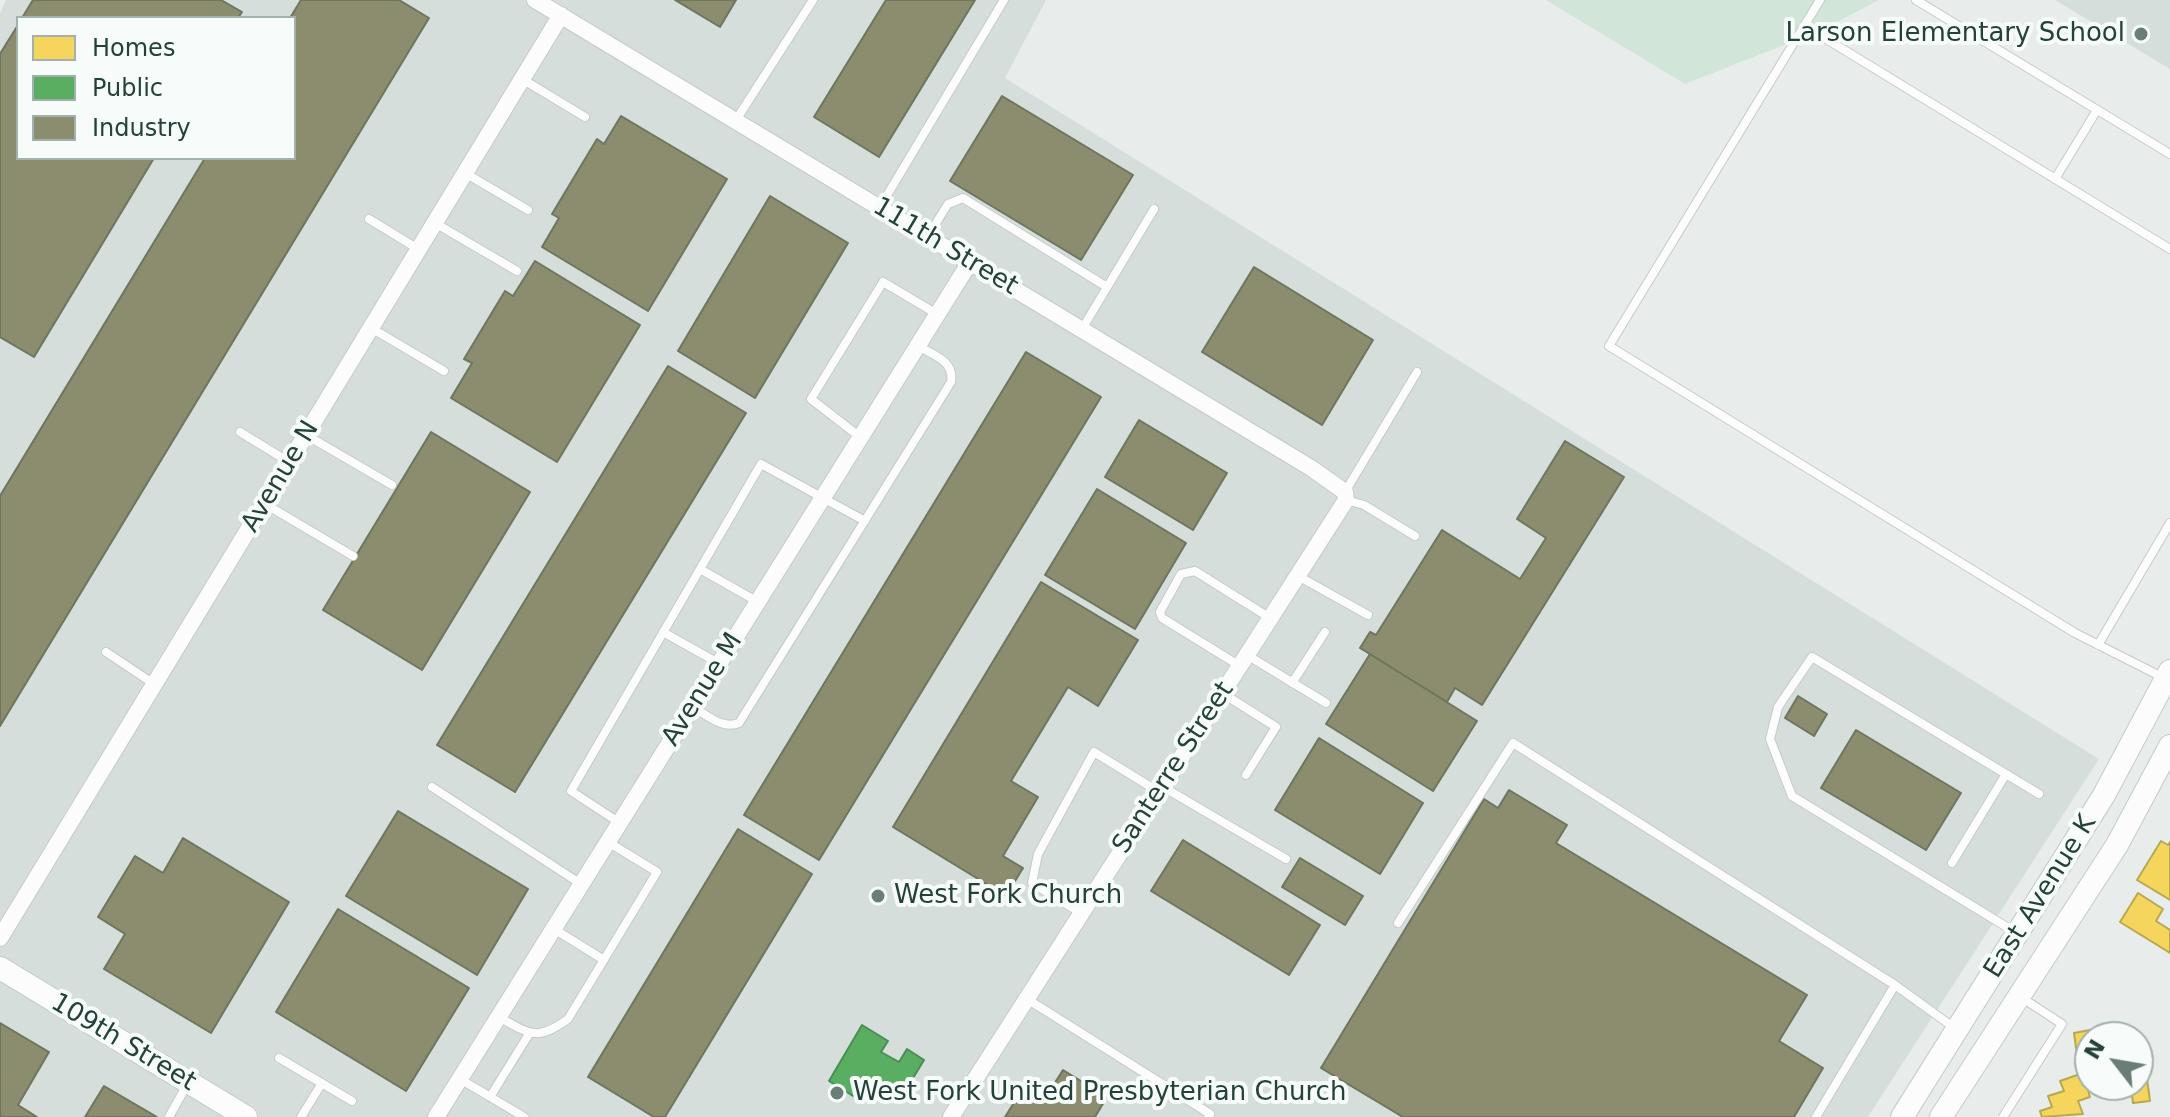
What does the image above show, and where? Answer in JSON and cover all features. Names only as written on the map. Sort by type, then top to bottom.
[{"type":"street","name":"111th Street","points":[[535,0],[1311,468],[1345,496]]},
{"type":"street","name":"Avenue N","points":[[0,938],[561,15]]},
{"type":"street","name":"Avenue M","points":[[436,1117],[970,262]]},
{"type":"street","name":"Santerre Street","points":[[951,1117],[1298,576],[1345,496]]},
{"type":"street","name":"East Avenue K","points":[[1902,1117],[2104,795],[2169,677]]},
{"type":"street","name":"East Avenue K","points":[[1941,1117],[2117,845],[2170,746]]},
{"type":"street","points":[[2019,934],[2046,952]]},
{"type":"street","name":"109th Street","points":[[0,968],[246,1117]]},
{"type":"street","points":[[1957,1030],[1986,1045]]},
{"type":"lane","points":[[736,120],[813,0]]},
{"type":"lane","points":[[880,207],[1004,0]]},
{"type":"lane","points":[[1820,0],[1609,346],[2098,645],[2169,677]]},
{"type":"lane","points":[[1916,0],[2170,154]]},
{"type":"lane","points":[[1805,26],[2170,249]]},
{"type":"lane","points":[[522,79],[585,117]]},
{"type":"lane","points":[[2055,179],[2097,110]]},
{"type":"lane","points":[[465,173],[528,210]]},
{"type":"lane","points":[[928,236],[948,204],[963,198],[1107,287]]},
{"type":"lane","points":[[1081,330],[1154,209]]},
{"type":"lane","points":[[369,219],[419,249]]},
{"type":"lane","points":[[435,223],[517,271]]},
{"type":"lane","points":[[861,437],[811,399],[883,282],[938,315]]},
{"type":"lane","points":[[371,328],[444,371]]},
{"type":"lane","points":[[693,707],[721,724],[731,726],[739,723],[865,521],[951,382],[949,364],[918,346]]},
{"type":"lane","points":[[1415,536],[1345,496],[1417,372]]},
{"type":"lane","points":[[240,432],[289,462]]},
{"type":"lane","points":[[306,435],[392,485]]},
{"type":"lane","points":[[620,823],[571,791],[761,464],[865,521]]},
{"type":"lane","points":[[265,504],[353,556]]},
{"type":"lane","points":[[2098,645],[2170,523]]},
{"type":"lane","points":[[700,569],[758,602]]},
{"type":"lane","points":[[1271,618],[1195,571],[1181,574],[1160,612],[1162,618],[1326,703]]},
{"type":"lane","points":[[1298,576],[1368,615]]},
{"type":"lane","points":[[663,632],[720,664]]},
{"type":"lane","points":[[1292,683],[1325,632]]},
{"type":"lane","points":[[106,652],[154,684]]},
{"type":"lane","points":[[2019,934],[1792,796],[1770,739],[1778,707],[1812,657],[2039,794]]},
{"type":"lane","points":[[1222,693],[1276,727],[1246,775]]},
{"type":"lane","points":[[1398,923],[1513,743],[1895,985],[1957,1030]]},
{"type":"lane","points":[[1082,913],[1032,883],[1038,854],[1094,752],[1286,859]]},
{"type":"lane","points":[[1952,863],[2006,774]]},
{"type":"lane","points":[[432,787],[582,884]]},
{"type":"lane","points":[[499,1017],[529,1034],[547,1034],[568,1019],[657,872],[608,842]]},
{"type":"lane","points":[[554,929],[604,960]]},
{"type":"lane","points":[[1816,1117],[1895,985]]},
{"type":"lane","points":[[2003,1117],[2062,1024],[2019,995]]},
{"type":"lane","points":[[1027,998],[1210,1114],[1208,1117]]},
{"type":"lane","points":[[490,1097],[529,1034]]},
{"type":"lane","points":[[279,1058],[352,1101]]},
{"type":"lane","points":[[460,1079],[524,1117]]},
{"type":"lane","points":[[169,1117],[188,1083]]},
{"type":"lane","points":[[301,1117],[322,1083]]},
{"type":"shaded area","points":[[6,0],[1046,0],[1005,78],[2099,759],[1868,1117],[0,1117],[0,14]]},
{"type":"shaded area","name":"Larson Elementary School","points":[[2055,0],[2170,0],[2170,69]]},
{"type":"green space","points":[[1546,0],[1879,0],[1822,30],[1685,84]]},
{"type":"building: Homes","points":[[2161,841],[2168,845],[2170,842],[2170,900],[2137,880]]},
{"type":"building: Homes","points":[[2138,893],[2163,909],[2156,921],[2170,930],[2170,953],[2120,922]]},
{"type":"building: Homes","points":[[2074,1076],[2074,1101],[2078,1101],[2083,1114],[2042,1117],[2040,1111],[2052,1107],[2048,1096],[2064,1091],[2060,1081]]},
{"type":"building: Public","points":[[862,1025],[888,1041],[881,1052],[899,1062],[907,1049],[924,1060],[898,1103],[862,1081],[853,1096],[829,1081]]},
{"type":"building: Industry","points":[[33,0],[221,0],[242,12],[239,16],[23,16]]},
{"type":"building: Industry","points":[[301,0],[399,0],[429,18],[0,726],[0,496],[204,160],[296,160],[296,16],[291,16]]},
{"type":"building: Industry","points":[[675,0],[736,0],[720,27]]},
{"type":"building: Industry","points":[[886,0],[975,0],[879,157],[814,117]]},
{"type":"building: Industry","points":[[16,28],[16,160],[153,160],[34,357],[0,337],[0,54]]},
{"type":"building: Industry","points":[[1002,96],[1133,175],[1081,260],[950,181]]},
{"type":"building: Industry","points":[[621,116],[727,179],[648,311],[542,247],[559,218],[552,214],[597,139],[604,144]]},
{"type":"building: Industry","points":[[770,196],[848,243],[755,398],[678,351]]},
{"type":"building: Industry","points":[[535,261],[640,325],[557,462],[451,398],[472,363],[464,359],[505,291],[513,296]]},
{"type":"building: Industry","points":[[1254,267],[1373,340],[1322,425],[1202,352]]},
{"type":"building: Industry","points":[[1026,352],[1101,397],[819,860],[744,815]]},
{"type":"building: Industry","points":[[668,366],[746,413],[515,792],[437,745]]},
{"type":"building: Industry","points":[[1139,420],[1227,473],[1193,530],[1105,477]]},
{"type":"building: Industry","points":[[431,432],[530,492],[422,670],[323,610]]},
{"type":"building: Industry","points":[[1565,441],[1624,477],[1482,705],[1455,688],[1447,702],[1360,648],[1370,632],[1376,635],[1442,530],[1520,579],[1546,538],[1517,519]]},
{"type":"building: Industry","points":[[1097,489],[1186,543],[1135,629],[1045,575]]},
{"type":"building: Industry","points":[[1041,582],[1138,640],[1098,706],[1068,687],[1011,781],[1038,797],[1003,856],[1023,868],[1006,896],[893,827]]},
{"type":"building: Industry","points":[[1370,654],[1477,721],[1433,791],[1326,724]]},
{"type":"building: Industry","points":[[1798,696],[1827,714],[1814,736],[1785,718]]},
{"type":"building: Industry","points":[[1856,730],[1961,793],[1926,850],[1821,788]]},
{"type":"building: Industry","points":[[1319,738],[1423,803],[1380,874],[1275,810]]},
{"type":"building: Industry","points":[[1509,790],[1567,825],[1556,843],[1807,995],[1779,1041],[1823,1068],[1794,1117],[1403,1117],[1321,1068],[1484,799],[1498,808]]},
{"type":"building: Industry","points":[[398,811],[528,889],[477,975],[346,896]]},
{"type":"building: Industry","points":[[738,829],[812,874],[665,1117],[654,1117],[588,1077]]},
{"type":"building: Industry","points":[[183,838],[289,902],[211,1033],[104,969],[125,934],[98,917],[135,856],[163,873]]},
{"type":"building: Industry","points":[[1183,840],[1320,925],[1289,975],[1151,891]]},
{"type":"building: Industry","points":[[1300,858],[1363,896],[1345,925],[1282,887]]},
{"type":"building: Industry","points":[[338,909],[469,988],[406,1091],[276,1012]]},
{"type":"building: Industry","points":[[0,1023],[49,1052],[18,1105],[37,1117],[0,1117]]},
{"type":"building: Industry","points":[[1063,1070],[1107,1097],[1095,1117],[1005,1117],[1029,1079],[1049,1092]]},
{"type":"building: Industry","points":[[104,1086],[157,1117],[85,1117]]},
{"type":"place","name":"Larson Elementary School","points":[[2141,34]]},
{"type":"place","name":"West Fork Church","points":[[878,896]]},
{"type":"place","name":"West Fork United Presbyterian Church","points":[[837,1093]]}]
